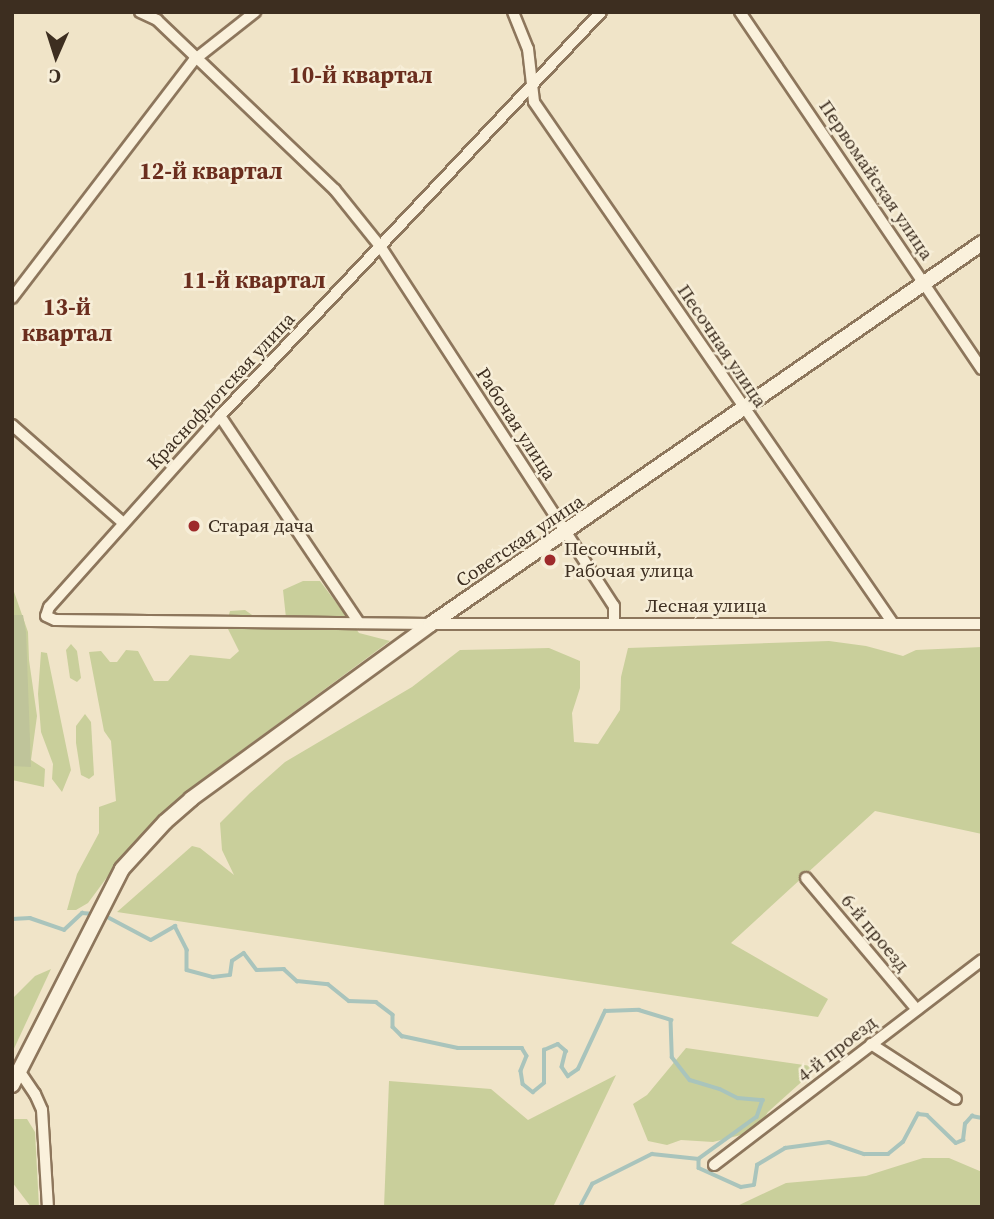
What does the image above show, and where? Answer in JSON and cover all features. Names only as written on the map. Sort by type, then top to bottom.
[{"type":"main road","name":"Советская улица","points":[[12,1085],[122,869],[141,845],[191,799],[431,624],[566,534],[743,407],[982,243]]},
{"type":"street","name":"Рабочая улица","points":[[140,12],[156,20],[194,60],[335,190],[380,246],[614,606],[614,624]]},
{"type":"street","points":[[12,298],[194,60],[255,12]]},
{"type":"street","name":"Песочная улица","points":[[513,12],[528,49],[534,102],[892,622]]},
{"type":"street","name":"Краснофлотская улица","points":[[46,616],[49,607],[220,416],[601,12]]},
{"type":"street","name":"Первомайская улица","points":[[740,12],[982,369]]},
{"type":"street","points":[[220,416],[359,624]]},
{"type":"street","points":[[12,425],[123,523]]},
{"type":"street","name":"Лесная улица","points":[[46,616],[55,620],[359,624],[982,624]]},
{"type":"street","name":"6-й проезд","points":[[806,878],[917,1010]]},
{"type":"street","name":"4-й проезд","points":[[714,1165],[982,960]]},
{"type":"street","points":[[872,1044],[956,1099]]},
{"type":"street","points":[[20,1072],[42,1110],[48,1207]]},
{"type":"green space","points":[[303,581],[320,581],[359,633],[390,641],[211,773],[128,849],[88,903],[76,910],[67,910],[77,874],[99,833],[99,807],[116,801],[111,741],[104,731],[89,652],[101,651],[110,662],[117,662],[126,650],[138,651],[154,681],[168,681],[190,655],[230,659],[239,651],[226,625],[230,611],[245,610],[266,625],[286,618],[283,590]]},
{"type":"green space","points":[[12,586],[28,632],[37,716],[31,760],[45,769],[44,787],[12,780]]},
{"type":"green space","points":[[12,615],[23,615],[26,632],[31,767],[12,766]]},
{"type":"green space","points":[[829,641],[866,646],[903,656],[916,650],[982,647],[982,834],[875,811],[731,943],[828,999],[818,1017],[117,912],[192,846],[200,848],[234,875],[222,850],[220,823],[250,793],[285,762],[412,687],[460,650],[549,648],[580,661],[580,688],[572,713],[574,742],[598,744],[620,710],[621,677],[628,648]]},
{"type":"green space","points":[[71,644],[77,651],[81,678],[77,682],[70,678],[66,650]]},
{"type":"green space","points":[[41,652],[47,653],[71,770],[62,792],[52,779],[53,764],[41,732],[38,694]]},
{"type":"green space","points":[[85,714],[91,722],[94,775],[89,779],[81,775],[76,743],[76,726]]},
{"type":"green space","points":[[51,969],[12,1053],[12,999],[35,976]]},
{"type":"green space","points":[[686,1048],[818,1067],[768,1112],[763,1120],[741,1135],[713,1142],[681,1140],[667,1145],[648,1141],[633,1104],[647,1095]]},
{"type":"green space","points":[[616,1075],[553,1207],[384,1207],[389,1081],[491,1089],[528,1120]]},
{"type":"green space","points":[[14,1119],[27,1119],[35,1132],[39,1207],[31,1207],[12,1182]]},
{"type":"green space","points":[[923,1158],[949,1158],[982,1172],[982,1207],[735,1207],[786,1183],[866,1176]]},
{"type":"waterway","points":[[12,919],[30,918],[64,930],[82,913],[94,914]]},
{"type":"waterway","points":[[102,914],[151,940],[175,926],[187,950],[187,970],[213,977],[230,975],[232,961],[244,953],[257,970],[284,969],[297,981],[328,984],[349,1001],[376,1002],[393,1015],[393,1027],[402,1036],[458,1048],[522,1048],[527,1056],[521,1071],[523,1084],[533,1092],[544,1083],[544,1050],[558,1044],[566,1051],[562,1067],[568,1076],[578,1069],[605,1011],[639,1010],[671,1020],[672,1057],[690,1080],[720,1089],[738,1098],[763,1100],[757,1117],[699,1159],[699,1168],[741,1187],[754,1185],[757,1165],[785,1148],[829,1142],[864,1154],[888,1154],[903,1142],[918,1114],[927,1115],[956,1143],[963,1140],[965,1124],[972,1116],[982,1118]]},
{"type":"waterway","points":[[580,1207],[592,1184],[652,1154],[699,1159]]},
{"type":"place","name":"Старая дача","points":[[194,526]]},
{"type":"place","name":"Песочный, Рабочая улица","points":[[550,560]]},
{"type":"district","name":"10-й квартал","points":[[361,75]]},
{"type":"district","name":"12-й квартал","points":[[211,171]]},
{"type":"district","name":"11-й квартал","points":[[254,280]]},
{"type":"district","name":"13-й квартал","points":[[67,320]]}]
